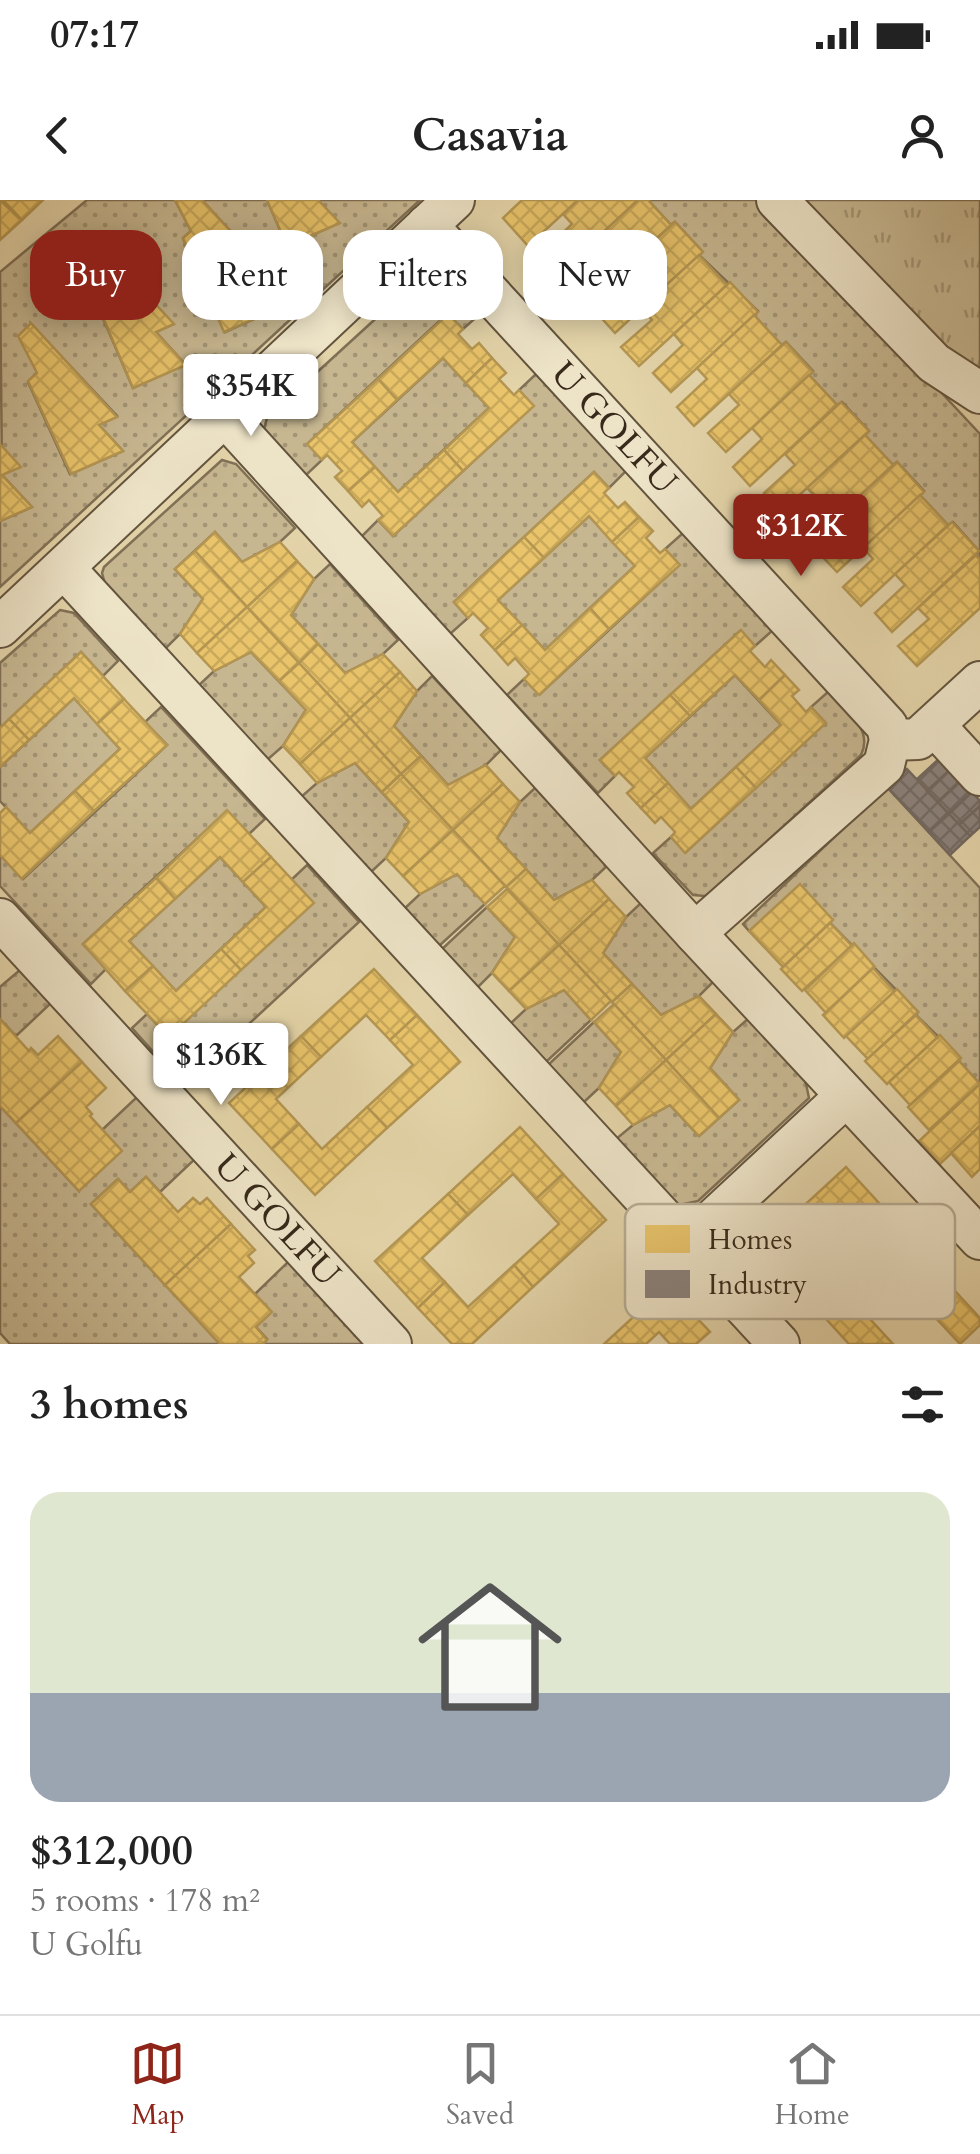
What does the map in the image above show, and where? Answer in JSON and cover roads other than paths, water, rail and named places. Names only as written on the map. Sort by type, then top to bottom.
[{"type":"street","points":[[777,200],[934,363],[980,393]]},
{"type":"street","name":"U GOLFU","points":[[0,627],[440,212],[877,712],[887,726],[890,740]]},
{"type":"street","points":[[225,416],[947,1204]]},
{"type":"street","points":[[64,568],[652,1204]]},
{"type":"street","points":[[695,932],[884,765],[890,740],[918,740],[980,682]]},
{"type":"street","points":[[934,725],[980,775]]},
{"type":"street","name":"U GOLFU","points":[[0,919],[391,1344]]},
{"type":"street","points":[[730,1204],[846,1096]]},
{"type":"street","points":[[955,1212],[979,1238]]},
{"type":"street","points":[[756,1319],[779,1344]]}]
